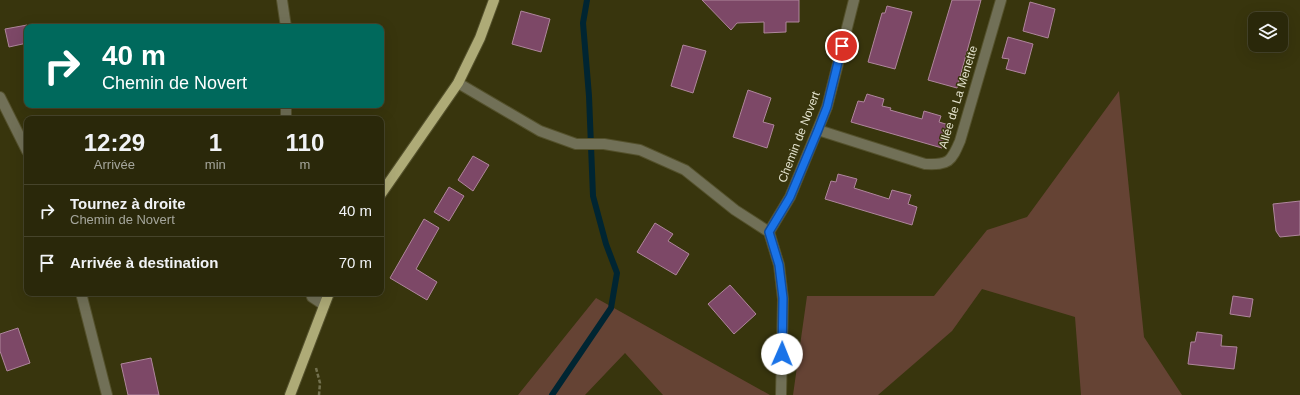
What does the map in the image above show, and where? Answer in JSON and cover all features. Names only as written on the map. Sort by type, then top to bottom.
[{"type":"main road","points":[[384,190],[458,83],[480,38],[494,0]]},
{"type":"main road","points":[[290,395],[328,296]]},
{"type":"street","points":[[282,0],[286,24]]},
{"type":"street","name":"Chemin de Novert","points":[[769,232],[790,197],[827,107],[854,0]]},
{"type":"street","name":"Allée de La Menette","points":[[818,130],[926,164],[941,165],[953,158],[960,141],[1001,0]]},
{"type":"street","points":[[458,83],[540,132],[576,144],[604,144],[640,150],[685,170],[735,210],[769,232],[779,265],[783,298],[781,395]]},
{"type":"street","points":[[0,97],[24,145]]},
{"type":"street","points":[[82,296],[107,395]]},
{"type":"street","points":[[312,296],[324,305]]},
{"type":"shaded area","points":[[1119,91],[1144,337],[1182,395],[1081,395],[1075,317],[982,289],[952,331],[878,395],[793,395],[807,296],[934,296],[987,230],[1027,217]]},
{"type":"shaded area","points":[[596,298],[770,395],[663,395],[625,353],[585,395],[518,395]]},
{"type":"building","points":[[702,0],[799,0],[799,22],[786,22],[786,32],[764,33],[764,22],[737,23],[731,30]]},
{"type":"building","points":[[952,0],[981,0],[957,88],[928,80]]},
{"type":"building","points":[[1030,2],[1055,9],[1048,38],[1023,31]]},
{"type":"building","points":[[887,6],[912,12],[895,69],[868,62],[882,13],[885,13]]},
{"type":"building","points":[[521,11],[550,19],[541,52],[512,44]]},
{"type":"building","points":[[24,26],[24,44],[9,47],[5,29]]},
{"type":"building","points":[[1008,37],[1033,44],[1025,74],[1006,69],[1009,59],[1002,58]]},
{"type":"building","points":[[683,45],[706,51],[693,93],[671,86]]},
{"type":"building","points":[[748,90],[771,98],[763,122],[774,125],[767,148],[733,137]]},
{"type":"building","points":[[867,94],[884,99],[882,106],[891,108],[890,110],[922,119],[924,111],[941,116],[939,122],[949,125],[942,148],[851,122],[858,101],[864,102]]},
{"type":"building","points":[[473,156],[489,165],[473,191],[458,180]]},
{"type":"building","points":[[838,174],[857,179],[854,188],[889,199],[892,190],[911,195],[908,204],[917,207],[912,225],[825,199],[831,181],[836,182]]},
{"type":"building","points":[[449,187],[464,196],[449,221],[434,212]]},
{"type":"building","points":[[1300,201],[1300,235],[1280,237],[1276,231],[1273,204]]},
{"type":"building","points":[[424,219],[439,228],[416,269],[437,282],[427,300],[390,278]]},
{"type":"building","points":[[655,223],[673,234],[668,241],[689,254],[676,275],[637,252]]},
{"type":"building","points":[[730,285],[756,314],[734,334],[708,304]]},
{"type":"building","points":[[1233,296],[1253,299],[1250,317],[1230,314]]},
{"type":"building","points":[[18,328],[30,363],[7,371],[0,351],[0,334]]},
{"type":"building","points":[[1197,332],[1222,335],[1221,346],[1237,347],[1234,369],[1188,364],[1191,342],[1195,342]]},
{"type":"building","points":[[151,358],[159,395],[128,395],[121,364]]},
{"type":"waterway","points":[[552,395],[611,308],[617,273],[606,244],[593,196],[589,96],[583,23],[587,0]]},
{"type":"route","points":[[782,354],[783,298],[779,265],[769,232],[790,197],[818,130],[827,107],[842,46]]}]
